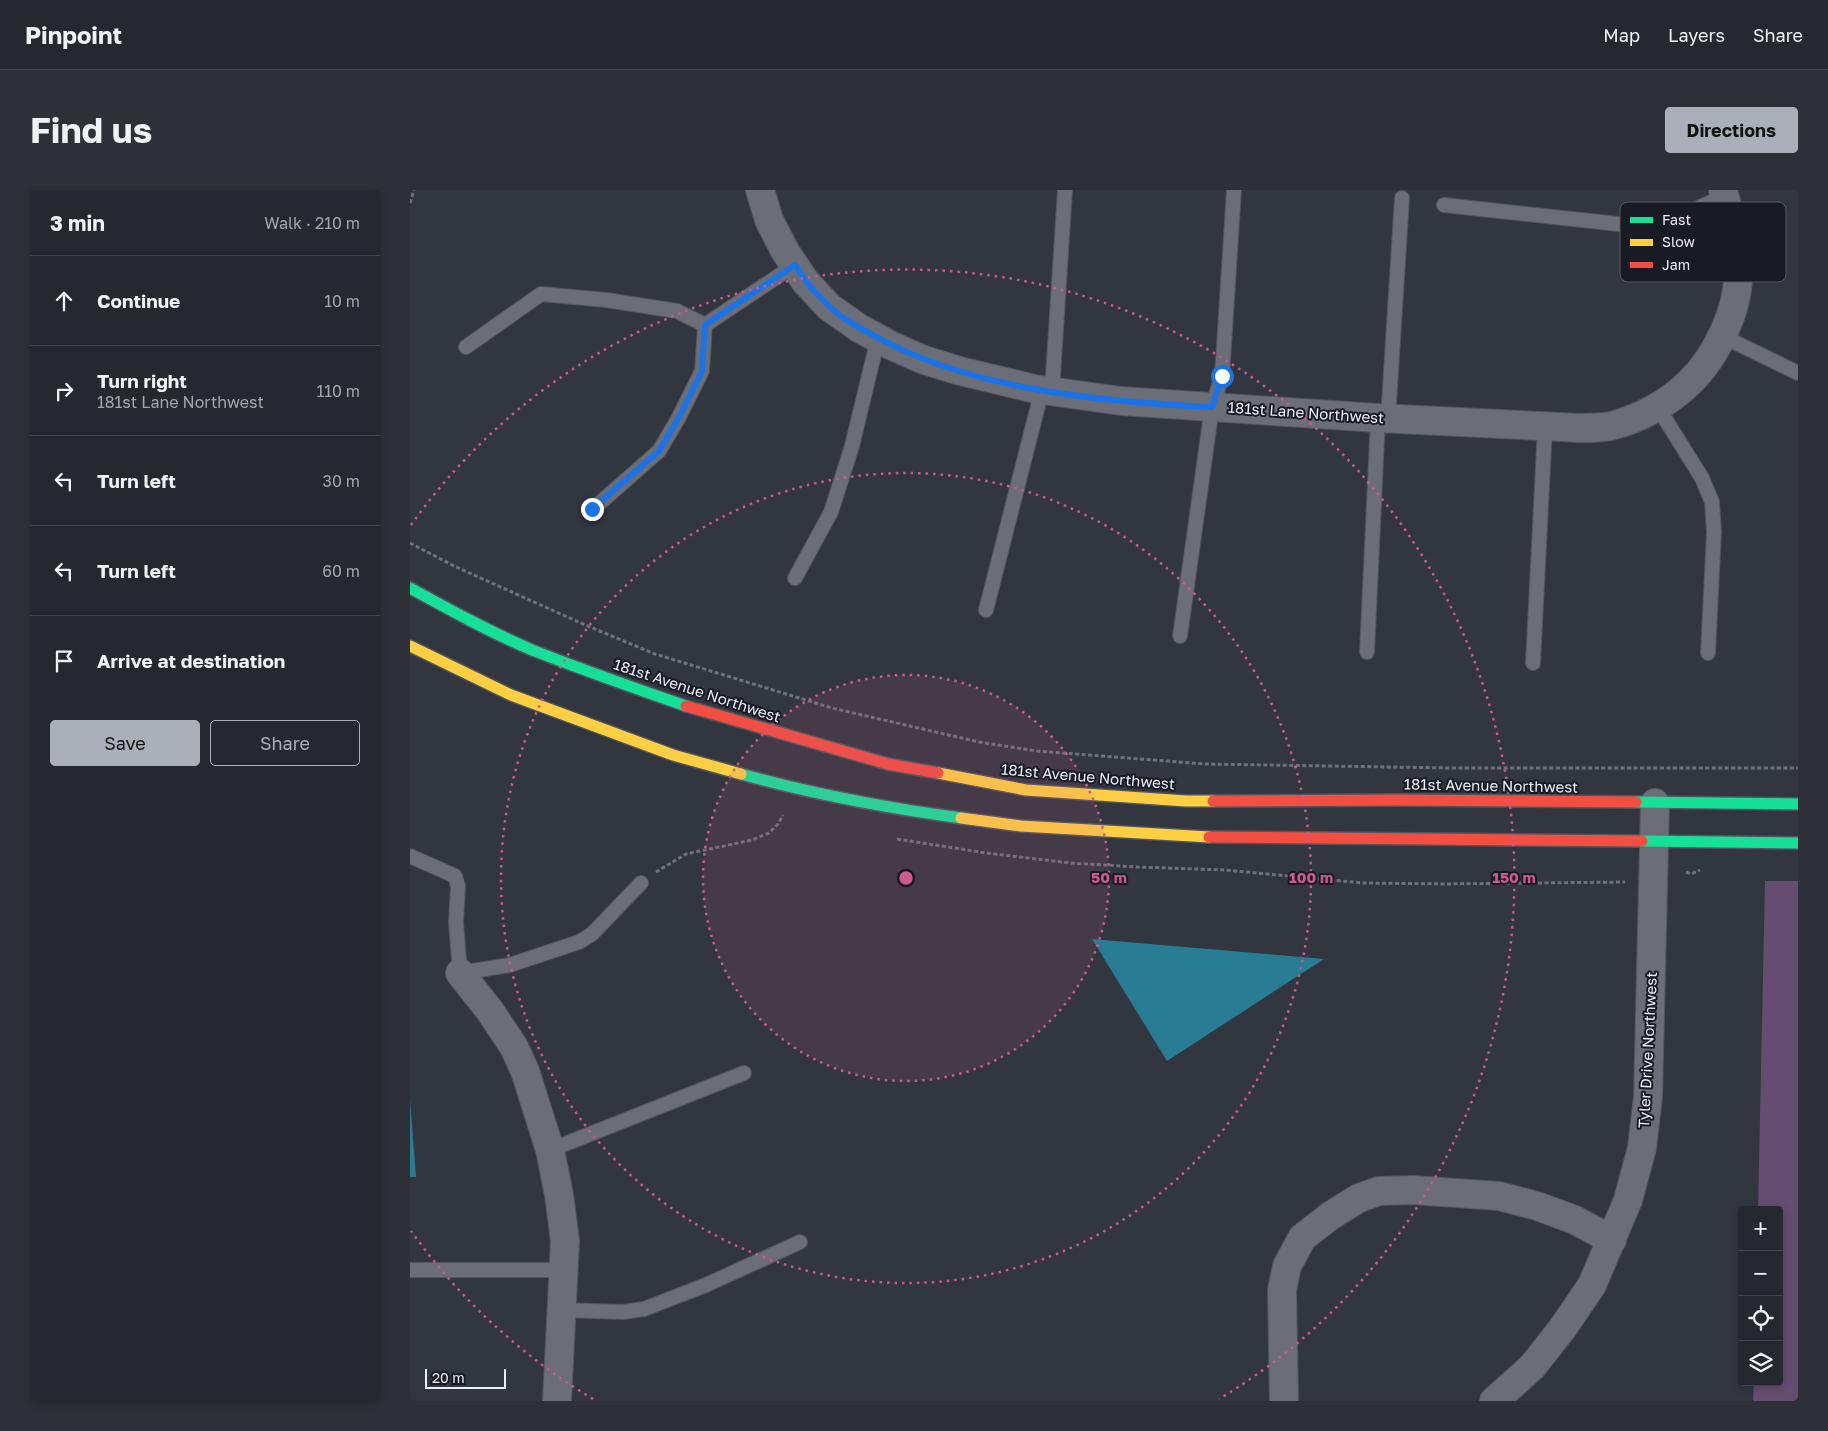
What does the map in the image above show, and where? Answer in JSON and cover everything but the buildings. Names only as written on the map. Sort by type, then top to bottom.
[{"type":"main road","name":"181st Avenue Northwest","points":[[410,588],[532,649],[688,707],[888,764],[1026,790],[1186,802],[1396,800],[1798,804]]},
{"type":"main road","points":[[410,646],[511,695],[673,755],[766,781],[898,809],[1021,826],[1186,837],[1798,843]]},
{"type":"street","name":"181st Lane Northwest","points":[[760,190],[769,220],[805,281],[829,307],[859,328],[924,360],[960,371],[1047,391],[1130,401],[1545,427],[1580,428],[1610,426],[1638,416],[1657,406],[1690,382],[1709,359],[1722,336],[1734,304],[1737,282]]},
{"type":"street","name":"Tyler Drive Northwest","points":[[1494,1401],[1532,1367],[1562,1329],[1592,1285],[1628,1200],[1642,1148],[1648,1097],[1655,803]]},
{"type":"street","points":[[460,973],[490,1010],[514,1048],[525,1071],[550,1150],[560,1195],[564,1241],[557,1401]]},
{"type":"street","points":[[1284,1401],[1282,1290],[1287,1266],[1302,1238],[1330,1216],[1359,1198],[1379,1191],[1404,1190],[1499,1196],[1537,1206],[1575,1220],[1612,1240]]},
{"type":"lane","points":[[986,610],[1047,391],[1065,190]]},
{"type":"lane","points":[[1180,636],[1212,407],[1222,376],[1234,190]]},
{"type":"lane","points":[[1707,202],[1724,193]]},
{"type":"lane","points":[[1367,652],[1383,418],[1402,198]]},
{"type":"lane","points":[[1444,205],[1620,224]]},
{"type":"lane","points":[[705,325],[795,265]]},
{"type":"lane","points":[[466,347],[541,294],[606,300],[677,311],[705,325]]},
{"type":"lane","points":[[592,509],[659,451],[678,419],[702,371],[705,325]]},
{"type":"lane","points":[[1722,336],[1798,372]]},
{"type":"lane","points":[[795,578],[831,512],[852,446],[878,338]]},
{"type":"lane","points":[[1657,406],[1702,478],[1712,502],[1714,532],[1708,653]]},
{"type":"lane","points":[[1533,663],[1545,427]]},
{"type":"lane","points":[[410,856],[454,876],[458,886],[456,922],[460,973],[510,965],[580,942],[592,934],[642,883]]},
{"type":"lane","points":[[550,1150],[744,1073]]},
{"type":"lane","points":[[562,1310],[623,1312],[644,1309],[706,1285],[800,1242]]},
{"type":"lane","points":[[410,1270],[563,1270]]},
{"type":"path","points":[[410,203],[414,190]]},
{"type":"path","points":[[410,543],[454,566],[655,654],[832,708],[979,742],[1037,751],[1204,764],[1453,768],[1798,768]]},
{"type":"path","points":[[642,883],[671,862],[686,854],[752,840],[769,833],[778,824],[783,815]]},
{"type":"shaded area","points":[[1765,881],[1798,881],[1798,1401],[1753,1401],[1754,1386],[1783,1386],[1783,1206],[1758,1206]]},
{"type":"water","points":[[1092,939],[1324,959],[1167,1061]]},
{"type":"water","points":[[410,1099],[416,1177],[410,1177]]},
{"type":"traffic: fast","points":[[410,588],[455,613],[532,650],[686,706]]},
{"type":"traffic: fast","points":[[741,774],[850,800],[961,818]]},
{"type":"traffic: fast","points":[[1636,802],[1798,804]]},
{"type":"traffic: fast","points":[[1642,841],[1798,843]]},
{"type":"traffic: slow","points":[[410,646],[511,695],[673,755],[741,774]]},
{"type":"traffic: slow","points":[[938,773],[1026,790],[1186,801],[1213,801]]},
{"type":"traffic: slow","points":[[961,818],[1021,826],[1209,837]]},
{"type":"traffic: jam","points":[[686,706],[888,764],[938,773]]},
{"type":"traffic: jam","points":[[1213,801],[1636,802]]},
{"type":"traffic: jam","points":[[1209,837],[1642,841]]},
{"type":"route","points":[[592,509],[659,451],[678,419],[702,371],[705,325],[795,265],[805,281],[829,307],[859,328],[890,345],[924,360],[960,371],[1036,389],[1165,405],[1212,407],[1222,376]]}]
